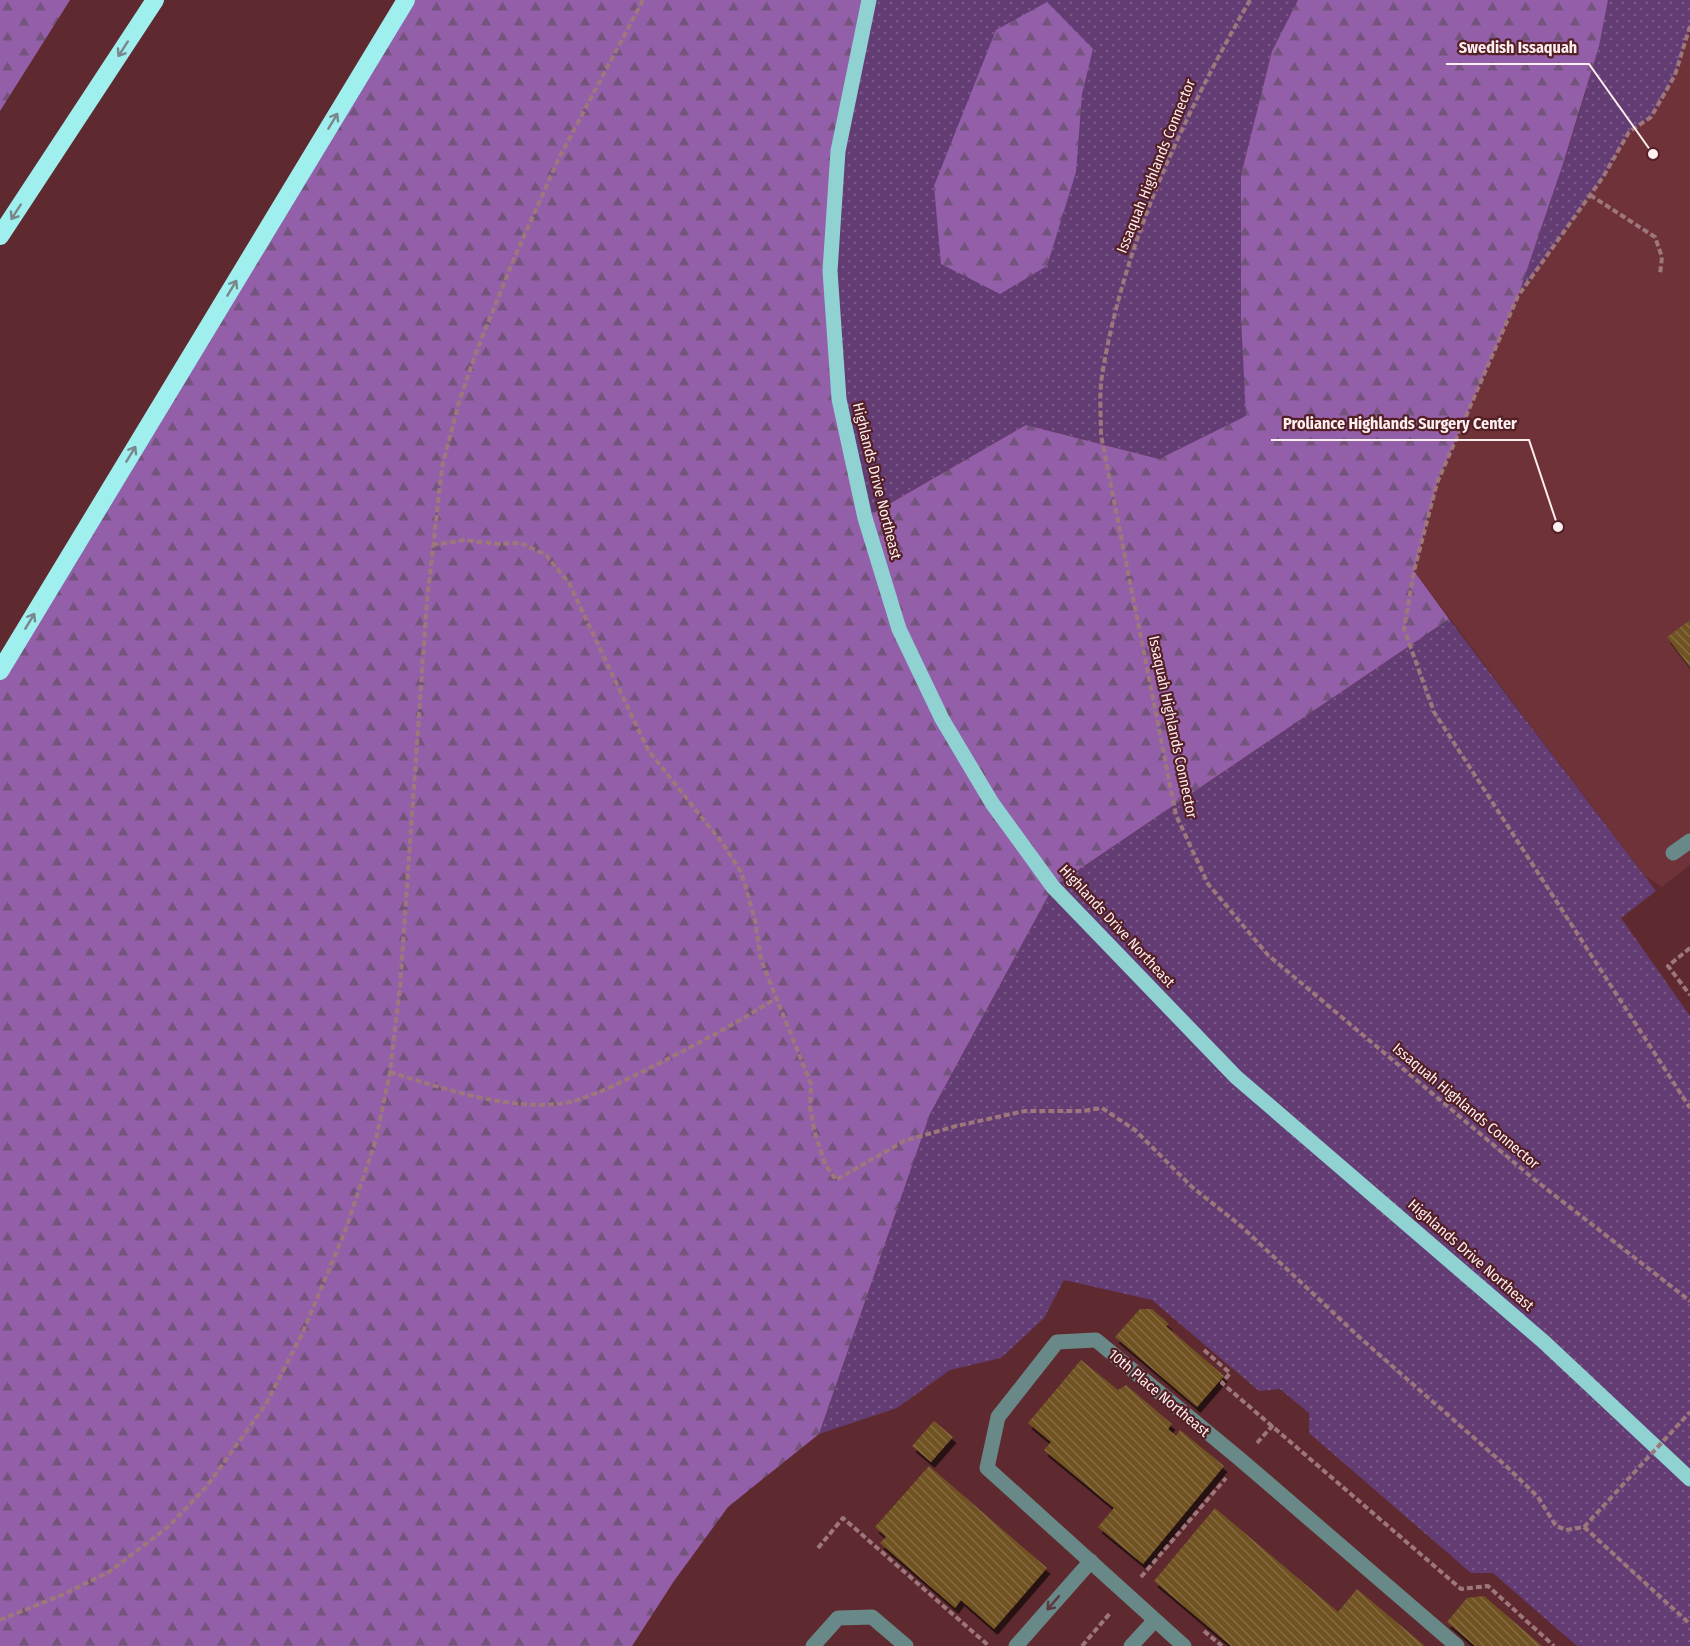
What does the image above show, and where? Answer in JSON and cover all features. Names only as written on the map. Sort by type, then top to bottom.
[{"type":"highway","points":[[0,236],[155,0]]},
{"type":"highway","points":[[0,671],[406,0]]},
{"type":"main road","name":"Highlands Drive Northeast","points":[[869,0],[838,151],[830,271],[839,399],[865,518],[899,629],[942,719],[992,803],[1053,887],[1236,1077],[1544,1342],[1690,1479]]},
{"type":"street","points":[[1673,853],[1690,841]]},
{"type":"street","name":"10th Place Northeast","points":[[1185,1646],[987,1468],[998,1417],[1057,1342],[1096,1340],[1241,1460],[1457,1646]]},
{"type":"street","points":[[1016,1646],[1090,1561]]},
{"type":"street","points":[[813,1646],[838,1618],[872,1617],[906,1646]]},
{"type":"street","points":[[1131,1646],[1155,1620]]},
{"type":"path","points":[[0,1620],[55,1598],[108,1572],[169,1526],[207,1485],[266,1404],[302,1334],[344,1234],[376,1140],[390,1072],[400,987],[432,545],[442,467],[459,402],[477,350],[558,160],[643,0]]},
{"type":"path","name":"Issaquah Highlands Connector","points":[[1250,0],[1206,76],[1133,247],[1102,377],[1101,435],[1176,815],[1208,884],[1268,955],[1535,1180],[1690,1301]]},
{"type":"path","points":[[1690,26],[1675,75],[1651,117],[1629,132],[1590,195],[1518,296],[1437,483],[1414,571],[1404,629],[1434,712],[1690,1108]]},
{"type":"path","points":[[1590,195],[1655,237],[1662,257],[1660,274]]},
{"type":"path","points":[[432,545],[465,540],[497,544],[522,543],[546,555],[568,583],[648,750],[723,844],[741,872],[755,920],[761,960],[778,997],[811,1084],[810,1107],[825,1164],[836,1180],[904,1141],[956,1126],[1025,1111],[1082,1111],[1102,1108],[1135,1130],[1192,1187],[1241,1226],[1358,1336],[1513,1472],[1538,1497],[1556,1526],[1566,1530],[1584,1527],[1690,1412]]},
{"type":"path","points":[[1690,948],[1668,966],[1690,995]]},
{"type":"path","points":[[390,1072],[478,1099],[533,1103],[573,1101],[630,1078],[724,1030],[778,997]]},
{"type":"path","points":[[1204,1350],[1230,1373],[1222,1383],[1461,1588],[1488,1586],[1554,1646]]},
{"type":"path","points":[[1082,1646],[1273,1425]]},
{"type":"path","points":[[818,1548],[843,1518],[989,1646]]},
{"type":"path","points":[[1584,1527],[1690,1624]]},
{"type":"shaded area","points":[[869,0],[1298,0],[1272,51],[1241,175],[1241,318],[1247,416],[1159,459],[1026,425],[865,518],[839,399],[830,271],[838,151]]},
{"type":"shaded area","points":[[1608,0],[1690,0],[1690,26],[1675,75],[1651,117],[1629,132],[1603,177],[1518,296],[1579,112]]},
{"type":"shaded area","points":[[1690,26],[1690,865],[1662,887],[1644,875],[1414,571],[1437,483],[1518,296],[1603,177],[1629,132],[1651,117],[1675,75]]},
{"type":"shaded area","points":[[1449,619],[1656,891],[1621,918],[1690,1016],[1690,1646],[1577,1646],[1493,1573],[1471,1573],[1309,1433],[1309,1413],[1280,1389],[1259,1391],[1152,1300],[1064,1280],[1044,1318],[1001,1358],[950,1370],[897,1408],[819,1434],[930,1114],[1053,887]]},
{"type":"green space","points":[[0,0],[70,0],[0,111]]},
{"type":"green space","points":[[415,0],[869,0],[838,151],[830,271],[839,399],[865,518],[1026,425],[1159,459],[1246,416],[1241,318],[1241,175],[1272,51],[1298,0],[1608,0],[1599,46],[1563,164],[1518,296],[1437,483],[1414,571],[1449,619],[1053,887],[930,1114],[819,1434],[728,1507],[674,1581],[632,1646],[0,1646],[0,671]]},
{"type":"green space","points":[[1047,2],[1093,49],[1082,94],[1076,172],[1047,266],[1000,294],[941,264],[934,186],[996,30]]},
{"type":"building","points":[[1690,620],[1690,667],[1667,637]]},
{"type":"building","points":[[1140,1309],[1152,1309],[1169,1324],[1166,1326],[1224,1376],[1197,1407],[1115,1337]]},
{"type":"building","points":[[1081,1360],[1118,1390],[1126,1385],[1172,1424],[1168,1429],[1176,1436],[1180,1430],[1224,1466],[1143,1564],[1098,1527],[1114,1508],[1044,1450],[1051,1442],[1028,1423]]},
{"type":"building","points":[[934,1421],[953,1437],[931,1462],[912,1446]]},
{"type":"building","points":[[929,1466],[1047,1568],[994,1629],[961,1600],[955,1608],[880,1543],[886,1537],[875,1527]]},
{"type":"building","points":[[1215,1508],[1338,1612],[1357,1589],[1425,1646],[1231,1646],[1154,1581]]},
{"type":"building","points":[[1484,1596],[1542,1646],[1475,1646],[1447,1622],[1467,1598]]},
{"type":"place","name":"Swedish Issaquah","points":[[1653,154]]},
{"type":"place","name":"Proliance Highlands Surgery Center","points":[[1558,527]]}]
